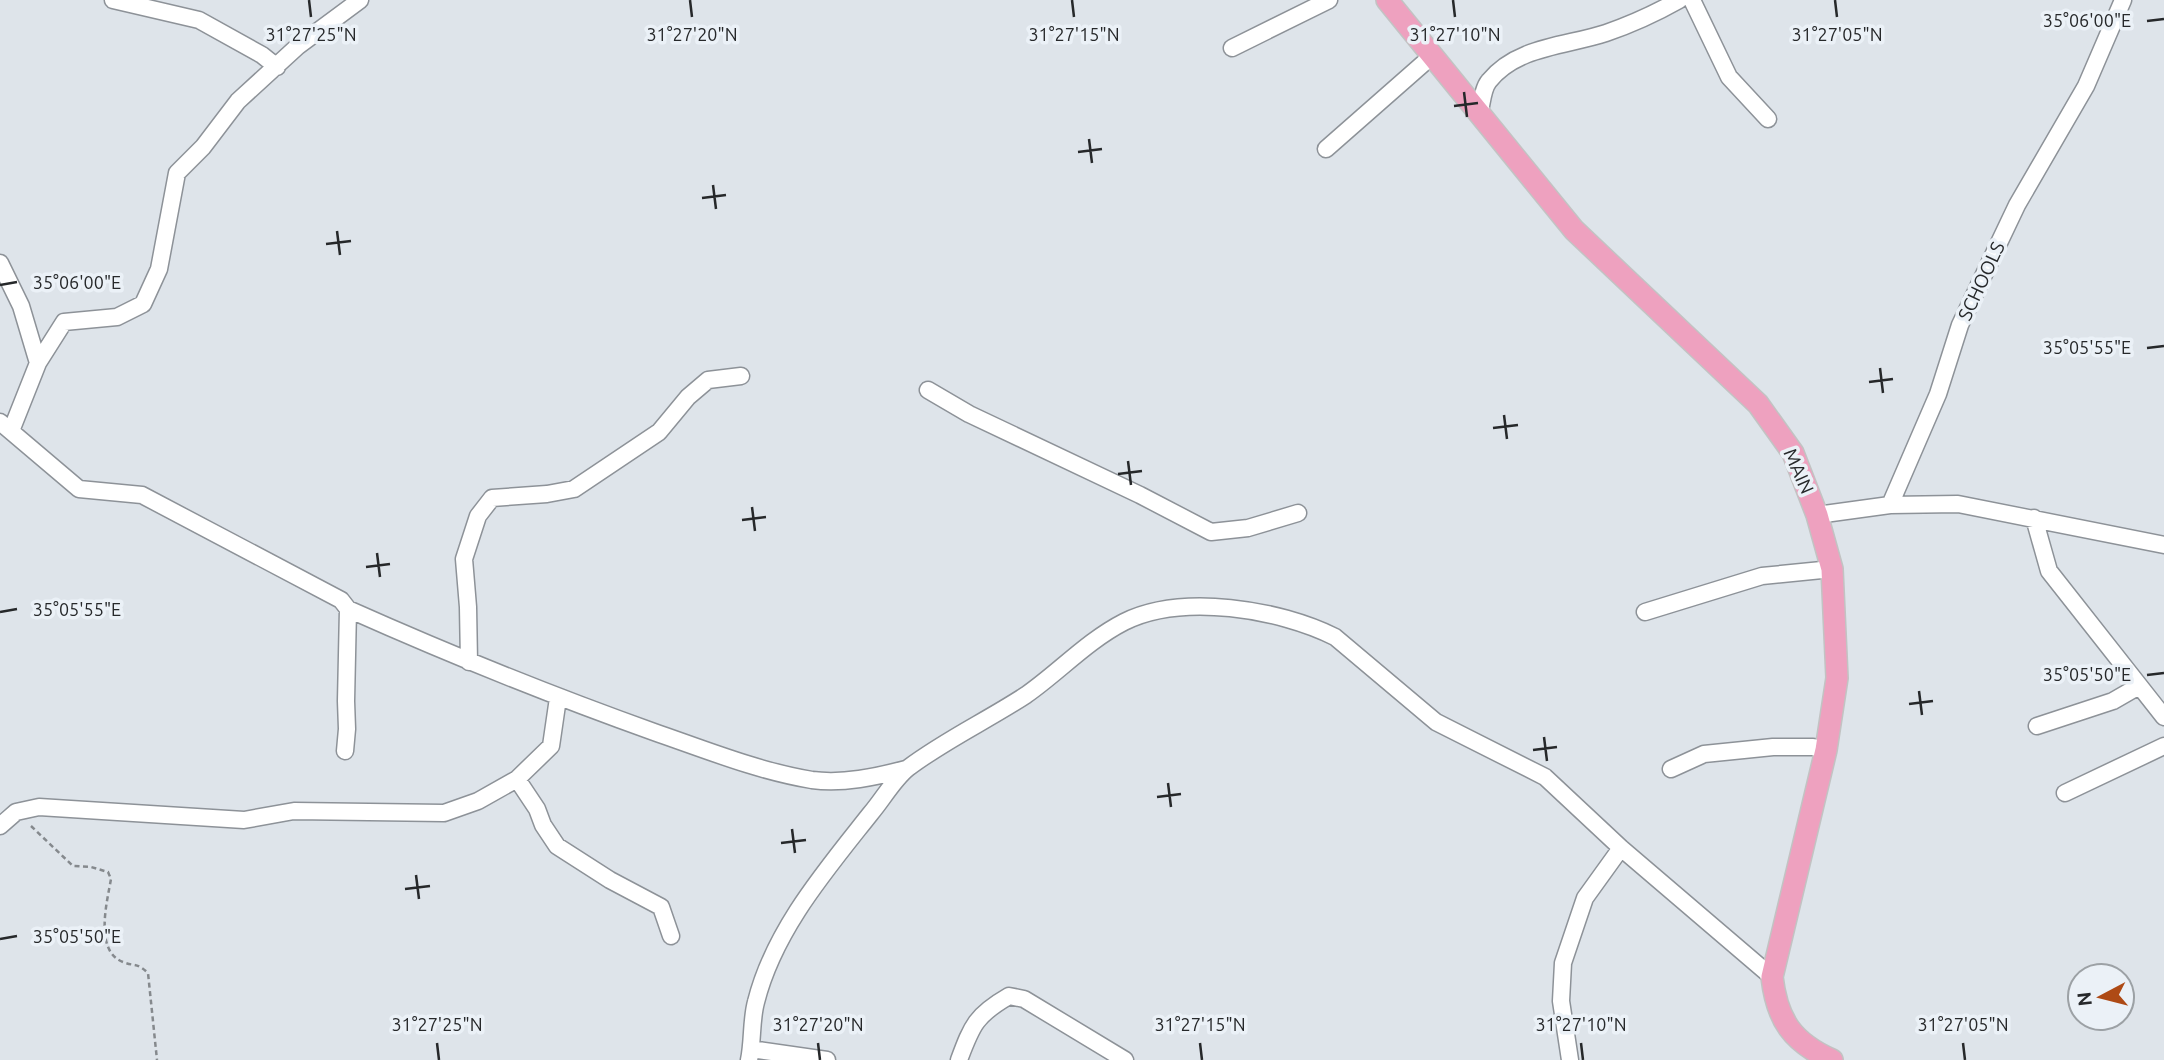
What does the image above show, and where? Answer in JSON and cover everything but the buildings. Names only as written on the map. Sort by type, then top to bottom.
[{"type":"main road","name":"MAIN","points":[[1387,0],[1480,111],[1574,230],[1758,404],[1793,453],[1817,515],[1832,569],[1837,678],[1826,750],[1772,978],[1774,999],[1782,1021],[1800,1040],[1820,1055],[1832,1060]]},
{"type":"street","points":[[113,0],[199,20],[262,55],[276,67]]},
{"type":"street","points":[[360,0],[298,46],[239,101],[203,148],[177,173],[159,269],[142,304],[117,317],[64,322],[38,363],[5,426],[79,489],[142,495],[341,600],[348,609],[558,698],[777,772],[814,780],[860,781],[906,769],[1027,694],[1090,644],[1124,622],[1152,612],[1191,607],[1238,608],[1277,616],[1318,628],[1335,637],[1436,722],[1545,777],[1622,848],[1772,978]]},
{"type":"street","points":[[1232,48],[1329,0]]},
{"type":"street","points":[[1480,111],[1487,83],[1503,67],[1521,57],[1630,24],[1679,0]]},
{"type":"street","points":[[1692,0],[1729,76],[1768,119]]},
{"type":"street","name":"SCHOOLS","points":[[1890,505],[1938,394],[1960,325],[2017,205],[2086,86],[2123,0]]},
{"type":"street","points":[[1326,149],[1433,55]]},
{"type":"street","points":[[0,263],[21,306],[38,363]]},
{"type":"street","points":[[469,662],[464,559],[478,516],[492,498],[575,489],[659,432],[688,397],[708,380],[741,376]]},
{"type":"street","points":[[928,390],[969,414],[1130,490],[1211,532],[1248,528],[1298,513]]},
{"type":"street","points":[[1817,515],[1890,505],[1958,503],[2164,545]]},
{"type":"street","points":[[2034,518],[2049,571],[2164,717]]},
{"type":"street","points":[[1645,612],[1762,576],[1832,569]]},
{"type":"street","points":[[345,751],[348,609]]},
{"type":"street","points":[[2037,726],[2113,701],[2139,686]]},
{"type":"street","points":[[0,826],[16,812],[39,807],[244,820],[294,811],[444,813],[478,801],[517,779],[551,746],[558,698]]},
{"type":"street","points":[[2065,793],[2164,746]]},
{"type":"street","points":[[1671,769],[1704,754],[1773,747],[1813,747],[1826,750]]},
{"type":"street","points":[[827,1060],[750,1054],[755,1003],[772,957],[800,908],[906,769]]},
{"type":"street","points":[[517,779],[557,846],[610,880],[661,907],[671,936]]},
{"type":"street","points":[[1570,1060],[1561,1001],[1563,963],[1585,898],[1622,848]]},
{"type":"street","points":[[959,1060],[971,1027],[988,1008],[1009,996],[1024,999],[1125,1060]]},
{"type":"path","points":[[16,812],[73,866],[108,872],[111,879],[105,936],[110,952],[123,962],[138,964],[148,973],[157,1060]]}]
